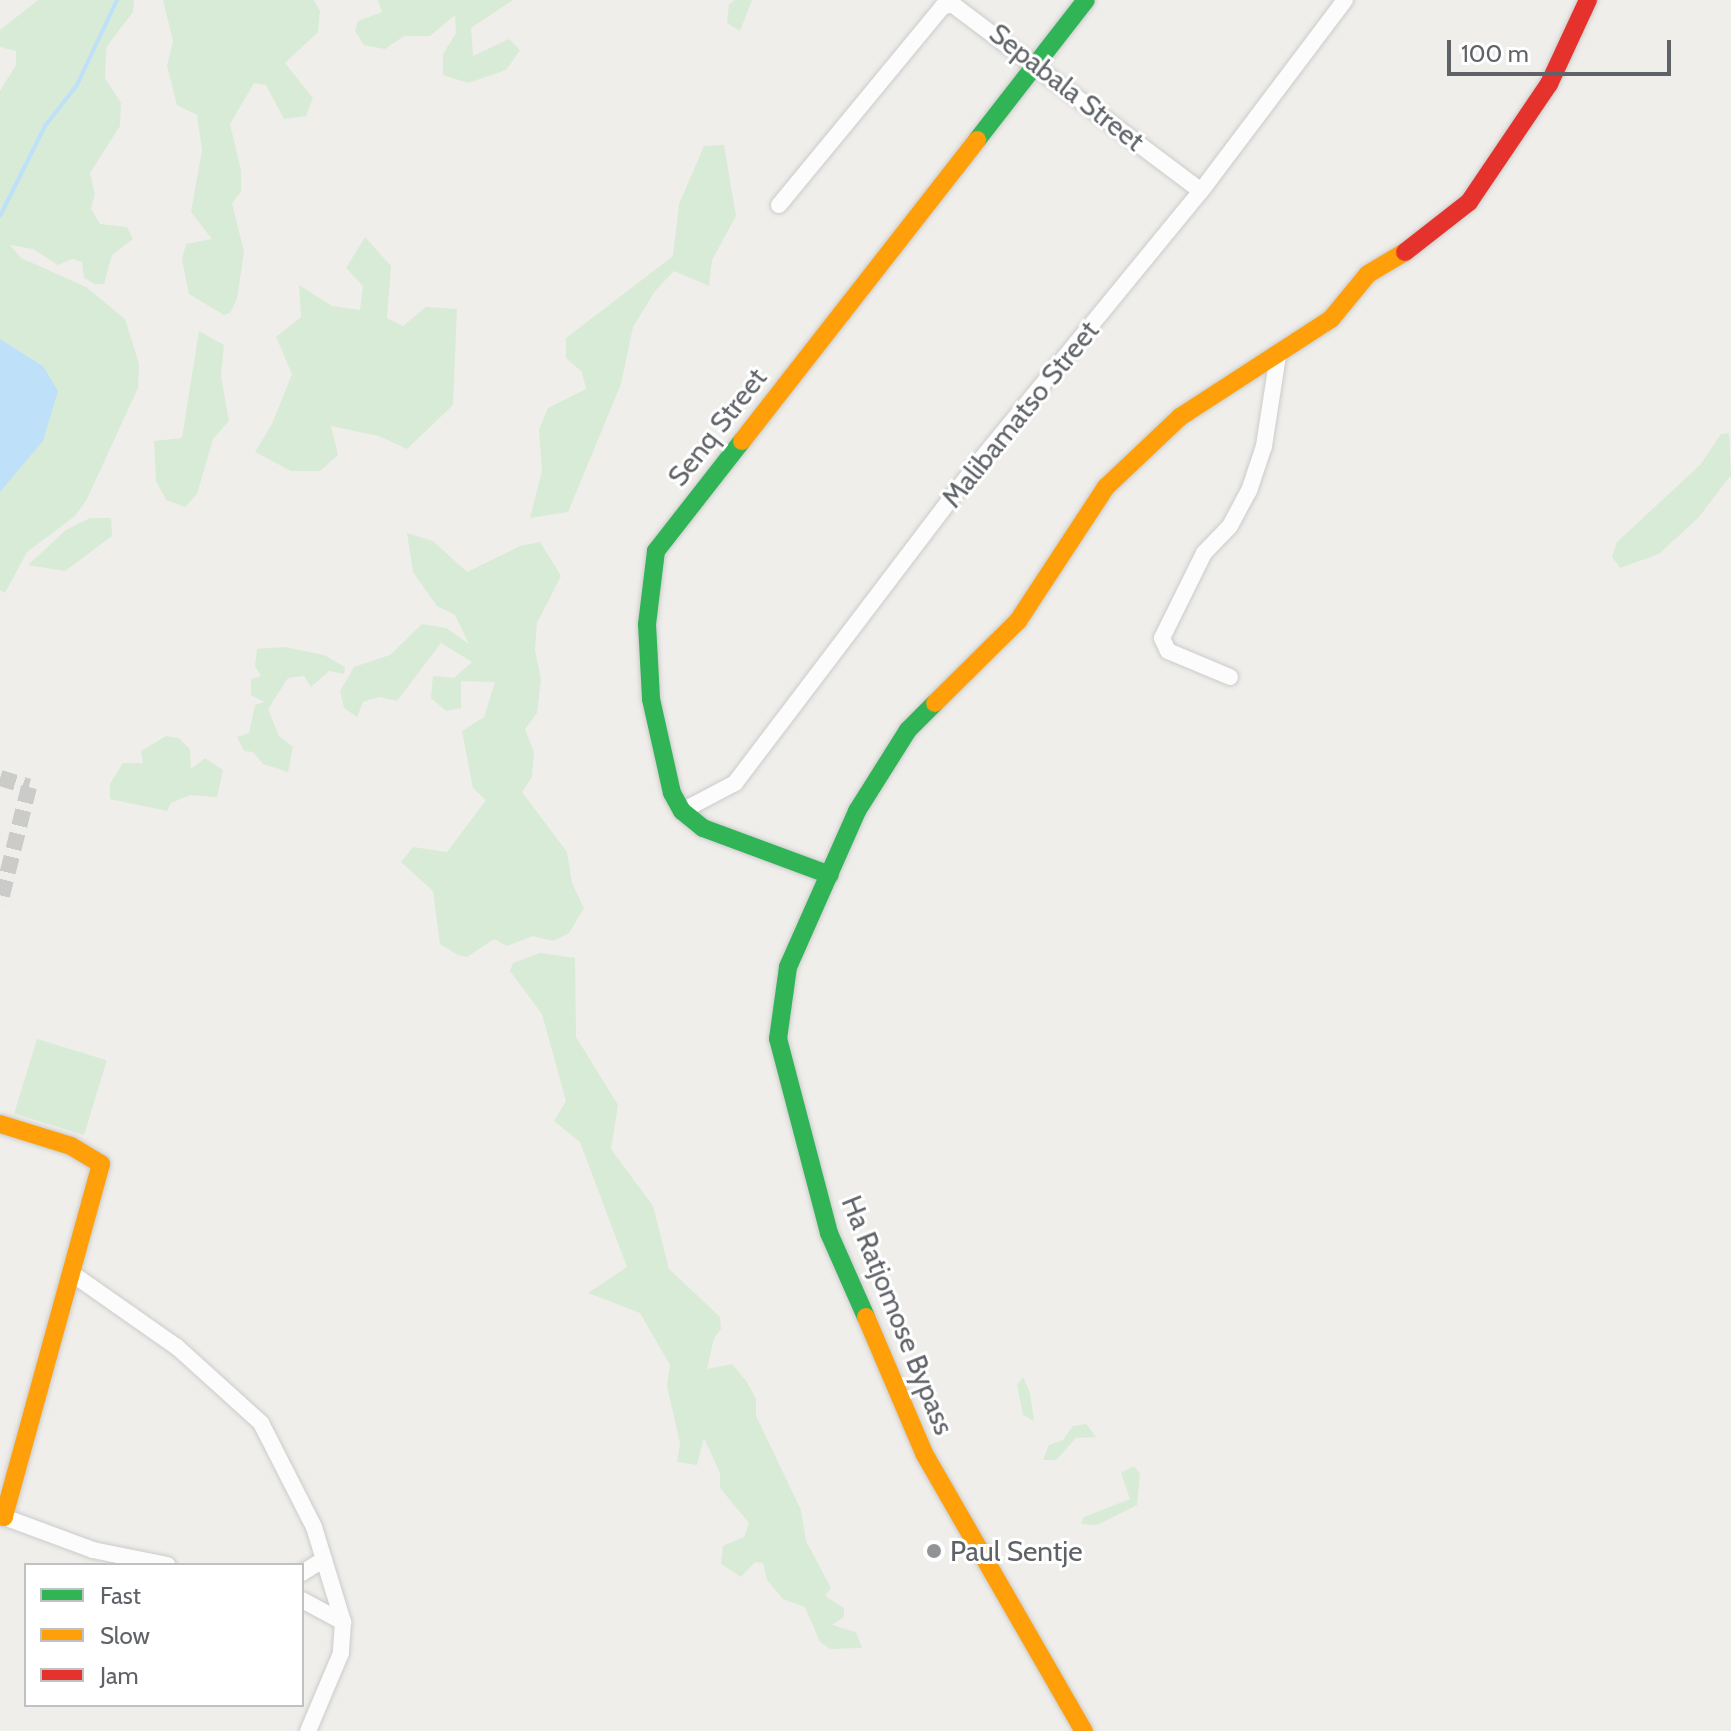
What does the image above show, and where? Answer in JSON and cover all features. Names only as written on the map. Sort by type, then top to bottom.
[{"type":"street","name":"Senq Street","points":[[682,811],[664,765],[651,699],[647,624],[656,551],[1086,0]]},
{"type":"street","name":"Malibamatso Street","points":[[682,811],[735,783],[979,462],[1201,191],[1345,0]]},
{"type":"street","name":"Ha Ratjomose Bypass","points":[[1084,1731],[925,1455],[829,1233],[778,1039],[788,967],[857,811],[908,730],[1018,621],[1106,487],[1180,417],[1229,382],[1278,356],[1331,319],[1368,274],[1428,238],[1469,202],[1549,84],[1588,0]]},
{"type":"street","name":"Sepabala Street","points":[[779,205],[942,7],[952,4],[966,10],[1038,64],[1201,191]]},
{"type":"street","points":[[1230,677],[1168,651],[1162,638],[1204,553],[1230,526],[1249,491],[1264,446],[1278,356]]},
{"type":"street","points":[[682,811],[703,828],[830,875]]},
{"type":"street","points":[[0,1124],[71,1146],[101,1164],[74,1275],[2,1517],[93,1550],[157,1563]]},
{"type":"street","points":[[74,1275],[177,1347],[261,1423],[324,1559],[343,1622],[341,1653],[308,1731]]},
{"type":"street","points":[[304,1572],[324,1559]]},
{"type":"street","points":[[304,1601],[343,1622]]},
{"type":"green space","points":[[38,0],[134,0],[133,12],[107,46],[105,78],[121,103],[120,126],[90,173],[95,195],[91,209],[100,224],[127,227],[133,239],[112,255],[104,284],[94,284],[84,278],[82,262],[72,259],[58,265],[33,249],[10,245],[21,258],[86,287],[125,319],[139,364],[138,388],[86,501],[75,516],[27,552],[5,593],[0,590],[0,492],[43,366],[0,339],[0,91],[16,65],[16,51],[0,47],[0,30]]},
{"type":"green space","points":[[163,0],[314,0],[320,11],[318,32],[285,63],[313,98],[306,116],[284,119],[266,85],[254,83],[230,124],[241,171],[241,192],[232,203],[244,252],[237,299],[230,313],[224,315],[189,294],[182,259],[186,244],[212,239],[191,212],[202,150],[197,115],[177,105],[167,66],[173,41]]},
{"type":"green space","points":[[378,0],[513,0],[471,28],[473,56],[509,39],[520,50],[506,70],[468,83],[443,75],[443,54],[456,33],[455,15],[430,36],[404,36],[385,49],[364,45],[355,31],[358,21],[382,12]]},
{"type":"green space","points":[[735,0],[752,0],[740,31],[727,23],[729,4]]},
{"type":"green space","points":[[724,145],[736,216],[712,260],[709,286],[674,271],[655,291],[633,327],[621,384],[568,512],[530,518],[542,471],[539,429],[548,408],[586,389],[582,372],[566,358],[566,338],[673,256],[679,204],[704,146]]},
{"type":"green space","points":[[365,237],[391,266],[387,318],[403,326],[426,307],[457,309],[453,405],[407,449],[379,436],[331,426],[338,455],[320,471],[291,471],[255,452],[272,424],[292,374],[276,337],[301,317],[299,285],[332,306],[360,310],[363,286],[346,268]]},
{"type":"green space","points":[[199,331],[224,345],[221,376],[229,421],[213,439],[197,494],[185,507],[166,500],[156,481],[154,441],[182,438]]},
{"type":"green space","points":[[1729,433],[1731,475],[1699,517],[1659,554],[1620,568],[1612,557],[1617,542],[1700,465],[1721,434]]},
{"type":"green space","points":[[90,518],[111,518],[112,536],[65,571],[28,565],[66,530]]},
{"type":"green space","points":[[407,533],[433,541],[467,572],[520,546],[540,542],[561,576],[537,623],[535,650],[541,679],[537,713],[525,729],[534,752],[532,777],[522,792],[567,852],[572,883],[584,908],[569,933],[553,941],[533,936],[507,946],[494,939],[467,957],[458,955],[440,944],[433,891],[401,862],[413,847],[447,852],[486,800],[473,788],[462,731],[484,717],[495,682],[461,681],[461,708],[446,711],[431,698],[433,676],[454,678],[472,662],[441,643],[397,701],[379,697],[363,702],[357,717],[344,708],[340,691],[354,667],[390,655],[422,624],[446,628],[469,644],[455,615],[437,606],[413,572]]},
{"type":"green space","points":[[284,647],[324,655],[345,667],[344,674],[329,671],[311,687],[304,676],[288,678],[268,709],[279,736],[293,747],[288,772],[263,764],[253,752],[244,751],[237,737],[249,733],[255,705],[264,702],[251,695],[251,679],[261,676],[255,666],[257,649]]},
{"type":"green space","points":[[166,736],[179,738],[190,749],[191,769],[205,758],[223,770],[217,797],[190,795],[171,803],[167,811],[110,799],[110,784],[123,763],[143,763],[141,751]]},
{"type":"green space","points":[[540,953],[575,958],[576,1037],[618,1105],[611,1149],[653,1206],[669,1269],[720,1317],[721,1329],[714,1338],[707,1369],[732,1364],[747,1382],[756,1399],[756,1416],[801,1510],[806,1541],[831,1588],[825,1596],[844,1608],[844,1617],[832,1625],[856,1632],[862,1648],[830,1649],[820,1642],[805,1607],[783,1599],[767,1580],[763,1563],[755,1562],[741,1577],[721,1564],[723,1546],[744,1537],[749,1523],[720,1488],[720,1473],[704,1438],[697,1465],[677,1462],[680,1443],[667,1386],[670,1365],[640,1313],[588,1293],[627,1267],[580,1142],[554,1121],[566,1101],[542,1014],[510,971],[513,963]]},
{"type":"green space","points":[[37,1039],[107,1060],[84,1135],[14,1114]]},
{"type":"green space","points":[[1023,1377],[1030,1393],[1034,1421],[1023,1415],[1017,1385]]},
{"type":"green space","points":[[1086,1424],[1096,1437],[1076,1438],[1056,1460],[1043,1460],[1049,1445],[1063,1440],[1073,1426]]},
{"type":"green space","points":[[1134,1466],[1140,1474],[1137,1505],[1097,1525],[1081,1524],[1084,1517],[1130,1499],[1121,1473]]},
{"type":"water","points":[[0,339],[43,366],[58,391],[43,441],[0,492]]},
{"type":"waterway","points":[[0,216],[45,126],[77,85],[117,0]]},
{"type":"tunnel","points":[[0,778],[29,787],[0,903]]},
{"type":"traffic: fast","points":[[977,140],[1086,0]]},
{"type":"traffic: fast","points":[[742,441],[656,551],[647,624],[651,699],[672,793],[682,811],[703,828],[830,875]]},
{"type":"traffic: fast","points":[[866,1317],[829,1233],[778,1039],[788,967],[857,811],[908,730],[935,703]]},
{"type":"traffic: slow","points":[[742,441],[977,140]]},
{"type":"traffic: slow","points":[[935,703],[1018,621],[1106,487],[1180,417],[1331,319],[1368,274],[1405,252]]},
{"type":"traffic: slow","points":[[0,1124],[71,1146],[101,1164],[4,1517],[0,1516]]},
{"type":"traffic: slow","points":[[866,1317],[925,1455],[1084,1731]]},
{"type":"traffic: jam","points":[[1405,252],[1469,202],[1549,84],[1588,0]]},
{"type":"place","name":"Paul Sentje","points":[[934,1551]]}]
